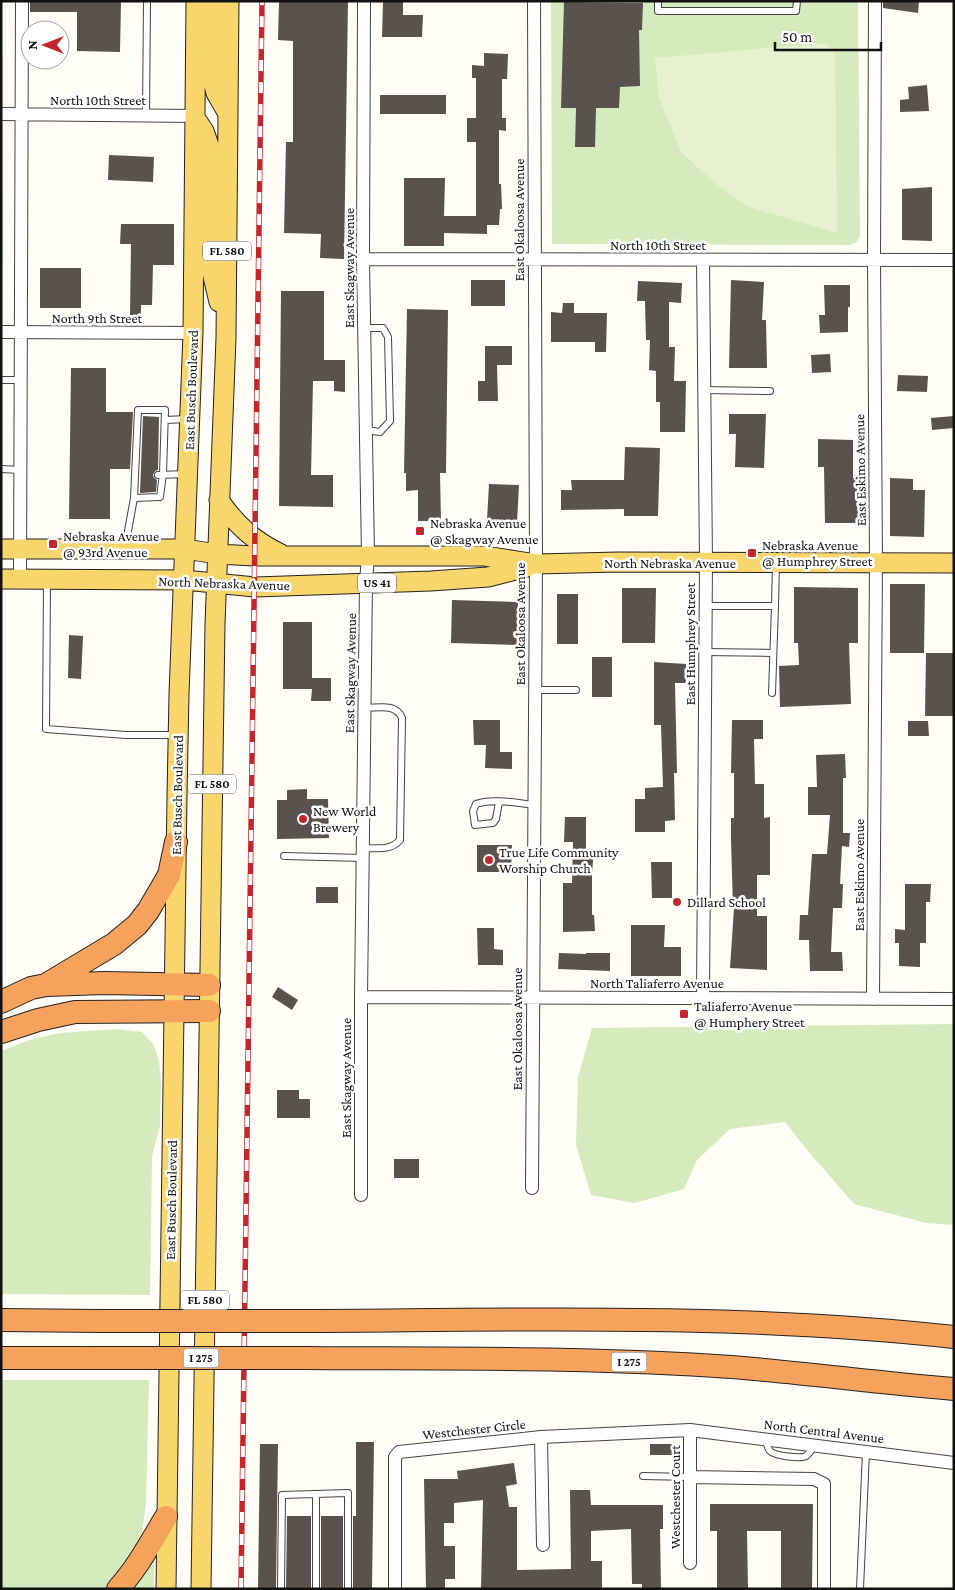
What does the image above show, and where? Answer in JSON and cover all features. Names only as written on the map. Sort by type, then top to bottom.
[{"type":"highway","points":[[46,984],[114,944],[137,925],[169,876],[176,842]]},
{"type":"highway","points":[[1,1002],[31,988],[46,984],[209,985]]},
{"type":"highway","points":[[1,1032],[38,1020],[75,1012],[209,1010]]},
{"type":"highway","points":[[1,1320],[733,1321],[954,1337]]},
{"type":"highway","name":"I 275","points":[[1,1358],[490,1359],[657,1364],[730,1367],[954,1389]]},
{"type":"highway","points":[[118,1589],[142,1559],[166,1517]]},
{"type":"main road","name":"East Busch Boulevard","points":[[166,1589],[178,735],[193,333],[196,1]]},
{"type":"main road","points":[[212,1],[212,77],[216,93],[228,114]]},
{"type":"main road","name":"FL 580","points":[[201,1589],[216,584],[226,338],[229,1]]},
{"type":"main road","points":[[194,116],[204,131],[212,154],[211,268],[226,338]]},
{"type":"main road","points":[[219,500],[236,523],[247,533],[267,547],[287,556]]},
{"type":"main road","name":"North Nebraska Avenue","points":[[1,549],[185,549],[218,554],[287,556],[486,556],[536,564],[706,562],[954,563]]},
{"type":"main road","name":"North Nebraska Avenue","points":[[10,579],[184,580],[255,587],[488,577],[536,564]]},
{"type":"street","points":[[10,579],[20,549],[22,1]]},
{"type":"street","name":"East Skagway Avenue","points":[[361,1195],[361,997],[366,583],[368,556],[363,259],[364,1]]},
{"type":"street","name":"East Okaloosa Avenue","points":[[532,1188],[536,564],[534,1]]},
{"type":"street","name":"East Eskimo Avenue","points":[[873,999],[876,563],[875,1]]},
{"type":"street","name":"North 10th Street","points":[[1,114],[194,116]]},
{"type":"street","name":"North 10th Street","points":[[363,259],[954,260]]},
{"type":"street","name":"East Humphrey Street","points":[[703,260],[706,562],[703,998]]},
{"type":"street","name":"North 9th Street","points":[[1,332],[193,333]]},
{"type":"street","name":"North Taliaferro Avenue","points":[[361,997],[954,999]]},
{"type":"street","name":"Westchester Circle","points":[[395,1589],[395,1456],[399,1452],[541,1437],[690,1430]]},
{"type":"street","name":"North Central Avenue","points":[[690,1430],[954,1463]]},
{"type":"street","name":"Westchester Court","points":[[690,1430],[690,1563]]},
{"type":"street","points":[[541,1437],[542,1545]]},
{"type":"street","points":[[690,1477],[814,1479],[824,1484],[824,1589]]},
{"type":"lane","points":[[146,115],[147,1]]},
{"type":"lane","points":[[658,1],[658,11],[796,11],[797,1]]},
{"type":"lane","points":[[364,328],[383,328],[388,337],[390,421],[380,432],[366,430]]},
{"type":"lane","points":[[1,380],[21,380]]},
{"type":"lane","points":[[704,390],[770,391]]},
{"type":"lane","points":[[128,549],[128,531],[138,475],[140,434],[138,410],[165,410],[162,434],[160,497],[134,498]]},
{"type":"lane","points":[[165,420],[190,419]]},
{"type":"lane","points":[[1,469],[20,470]]},
{"type":"lane","points":[[161,474],[188,474]]},
{"type":"lane","points":[[772,693],[776,562]]},
{"type":"lane","points":[[48,580],[46,729],[178,735]]},
{"type":"lane","points":[[705,606],[774,606]]},
{"type":"lane","points":[[705,652],[773,653]]},
{"type":"lane","points":[[535,690],[576,690]]},
{"type":"lane","points":[[284,856],[363,853],[395,846],[400,840],[402,718],[400,712],[394,708],[365,708]]},
{"type":"lane","points":[[499,802],[496,819],[493,823],[475,825],[473,811],[476,804],[483,801],[499,802],[534,805]]},
{"type":"lane","points":[[860,1589],[866,1451]]},
{"type":"lane","points":[[643,1476],[690,1477]]},
{"type":"lane","points":[[281,1589],[282,1495],[348,1493],[348,1589]]},
{"type":"lane","points":[[316,1494],[316,1589]]},
{"type":"green space","points":[[551,1],[858,1],[860,237],[850,245],[552,244]]},
{"type":"green space","points":[[826,43],[835,54],[837,233],[749,207],[717,185],[681,152],[659,98],[655,58]]},
{"type":"green space","points":[[954,1024],[954,1225],[926,1223],[854,1204],[785,1122],[730,1129],[697,1160],[684,1189],[635,1203],[591,1195],[576,1145],[578,1077],[592,1028]]},
{"type":"green space","points":[[116,1029],[142,1032],[154,1045],[159,1061],[161,1083],[160,1126],[152,1156],[150,1295],[1,1294],[1,1051],[29,1040],[60,1033]]},
{"type":"green space","points":[[1,1380],[149,1380],[146,1504],[141,1539],[108,1589],[1,1589]]},
{"type":"green space","points":[[154,1553],[154,1589],[127,1589]]},
{"type":"building","points":[[30,1],[121,1],[120,52],[77,51],[77,12],[30,12]]},
{"type":"building","points":[[279,1],[348,1],[344,259],[320,258],[321,234],[284,233],[286,142],[293,142],[293,41],[278,40]]},
{"type":"building","points":[[383,1],[403,1],[403,15],[423,15],[422,37],[382,37]]},
{"type":"building","points":[[883,1],[919,1],[918,13],[883,8]]},
{"type":"building","points":[[564,2],[643,3],[642,30],[639,30],[640,86],[620,87],[619,108],[596,108],[595,147],[575,147],[576,108],[561,108]]},
{"type":"building","points":[[484,53],[508,54],[507,79],[502,79],[502,118],[506,118],[506,131],[499,130],[499,184],[501,184],[502,209],[500,209],[499,225],[487,225],[487,234],[444,233],[444,246],[404,246],[404,178],[445,178],[444,216],[476,216],[476,142],[467,142],[467,118],[476,118],[476,78],[472,78],[472,65],[484,66]]},
{"type":"building","points":[[927,85],[929,111],[900,112],[900,100],[909,99],[908,87]]},
{"type":"building","points":[[380,95],[446,95],[446,114],[380,114]]},
{"type":"building","points":[[109,155],[154,157],[153,182],[108,180]]},
{"type":"building","points":[[932,187],[932,241],[902,240],[902,189]]},
{"type":"building","points":[[121,224],[174,224],[174,265],[153,265],[152,305],[141,305],[141,315],[130,315],[131,244],[120,244]]},
{"type":"building","points":[[40,268],[81,268],[81,308],[40,308]]},
{"type":"building","points":[[471,280],[505,280],[505,306],[471,306]]},
{"type":"building","points":[[731,280],[764,282],[762,320],[766,320],[767,368],[729,368]]},
{"type":"building","points":[[638,281],[682,283],[681,303],[669,302],[669,347],[675,347],[674,381],[686,381],[685,432],[660,432],[660,402],[656,402],[656,371],[649,370],[650,340],[646,340],[645,301],[637,301]]},
{"type":"building","points":[[824,285],[850,285],[848,332],[820,333],[819,315],[825,315]]},
{"type":"building","points":[[281,291],[324,291],[324,360],[345,360],[345,392],[334,391],[334,381],[313,381],[311,475],[333,475],[333,507],[279,506]]},
{"type":"building","points":[[563,303],[574,303],[574,313],[607,313],[606,352],[595,352],[595,342],[551,342],[551,312],[562,313]]},
{"type":"building","points":[[407,309],[448,310],[446,473],[440,473],[441,521],[418,521],[418,490],[406,491],[406,473],[404,473]]},
{"type":"building","points":[[485,346],[512,346],[512,365],[497,365],[498,401],[478,401],[478,381],[485,381]]},
{"type":"building","points":[[830,354],[831,372],[812,373],[811,355]]},
{"type":"building","points":[[71,368],[106,368],[106,412],[133,412],[130,469],[110,469],[110,519],[69,519]]},
{"type":"building","points":[[898,375],[928,376],[927,392],[897,391]]},
{"type":"building","points":[[729,414],[766,414],[764,468],[735,467],[736,434],[729,434]]},
{"type":"building","points":[[143,416],[159,417],[158,470],[153,475],[157,480],[156,492],[140,493]]},
{"type":"building","points":[[954,416],[954,428],[932,430],[931,418]]},
{"type":"building","points":[[818,439],[853,440],[853,478],[857,478],[858,523],[825,523],[824,467],[818,467]]},
{"type":"building","points":[[625,447],[660,448],[658,516],[624,516],[624,509],[561,510],[561,490],[572,490],[571,480],[624,480]]},
{"type":"building","points":[[890,478],[913,479],[913,490],[925,490],[924,537],[890,536]]},
{"type":"building","points":[[489,484],[519,485],[517,522],[487,520]]},
{"type":"building","points":[[890,584],[925,584],[924,653],[890,653]]},
{"type":"building","points":[[794,587],[858,588],[858,643],[849,643],[851,704],[780,707],[779,666],[799,665],[798,643],[794,643]]},
{"type":"building","points":[[622,588],[656,588],[655,643],[622,643]]},
{"type":"building","points":[[557,594],[578,594],[578,644],[557,644]]},
{"type":"building","points":[[452,600],[518,602],[517,645],[451,643]]},
{"type":"building","points":[[283,622],[312,622],[312,678],[331,678],[331,701],[311,701],[312,689],[283,689]]},
{"type":"building","points":[[69,635],[83,636],[81,679],[68,678]]},
{"type":"building","points":[[926,653],[954,653],[954,716],[925,716]]},
{"type":"building","points":[[592,657],[612,657],[612,697],[592,697]]},
{"type":"building","points":[[654,662],[686,664],[686,683],[675,683],[677,773],[674,773],[675,820],[665,821],[665,832],[635,832],[635,799],[645,799],[645,788],[663,787],[661,725],[654,725]]},
{"type":"building","points":[[473,720],[500,720],[500,752],[512,752],[512,769],[485,768],[486,745],[474,745]]},
{"type":"building","points":[[732,720],[763,720],[763,739],[754,739],[755,784],[764,784],[764,818],[770,817],[770,875],[757,875],[757,916],[767,916],[767,970],[730,968],[734,908],[731,839],[731,818],[734,818],[734,773],[731,773]]},
{"type":"building","points":[[908,721],[928,721],[929,736],[908,736]]},
{"type":"building","points":[[845,754],[846,778],[843,778],[843,833],[850,833],[849,847],[842,846],[840,884],[843,884],[842,908],[833,908],[831,952],[842,952],[843,971],[810,971],[809,940],[799,940],[800,915],[808,915],[812,854],[827,854],[830,815],[808,815],[808,787],[817,787],[816,755]]},
{"type":"building","name":"New World Brewery","points":[[307,789],[307,799],[328,799],[329,838],[277,839],[277,800],[287,800],[287,790]]},
{"type":"building","points":[[565,817],[586,817],[586,849],[594,849],[592,915],[594,915],[595,931],[563,932],[563,883],[572,883],[573,842],[564,842]]},
{"type":"building","points":[[477,845],[512,845],[511,872],[477,872]]},
{"type":"building","points":[[651,862],[672,862],[672,898],[652,898]]},
{"type":"building","points":[[905,884],[931,884],[930,902],[926,902],[926,943],[920,943],[920,967],[899,966],[899,943],[895,943],[895,929],[905,930]]},
{"type":"building","points":[[316,887],[338,887],[338,903],[316,903]]},
{"type":"building","points":[[631,925],[665,925],[664,947],[681,947],[681,976],[631,976]]},
{"type":"building","points":[[477,928],[494,928],[494,949],[503,950],[503,965],[478,965]]},
{"type":"building","points":[[559,953],[610,953],[610,971],[558,969]]},
{"type":"building","points":[[278,987],[298,1000],[292,1010],[272,997]]},
{"type":"building","points":[[277,1090],[299,1090],[299,1099],[310,1099],[310,1118],[277,1118]]},
{"type":"building","points":[[394,1159],[419,1159],[419,1178],[394,1178]]},
{"type":"building","points":[[356,1442],[374,1442],[372,1589],[353,1589],[353,1516],[356,1516]]},
{"type":"building","points":[[260,1444],[278,1444],[276,1589],[258,1589]]},
{"type":"building","points":[[650,1444],[675,1444],[675,1455],[650,1455]]},
{"type":"building","points":[[514,1463],[517,1484],[506,1486],[509,1507],[517,1507],[517,1570],[571,1569],[570,1490],[590,1490],[591,1505],[663,1505],[663,1529],[660,1529],[661,1589],[642,1589],[642,1584],[632,1584],[631,1529],[591,1531],[591,1561],[602,1561],[602,1589],[481,1589],[483,1500],[454,1503],[454,1523],[444,1523],[444,1546],[455,1546],[455,1579],[445,1579],[445,1589],[426,1589],[424,1479],[458,1479],[457,1471]]},
{"type":"building","points":[[710,1504],[813,1504],[812,1589],[781,1589],[781,1531],[747,1531],[748,1589],[717,1589],[717,1531],[710,1531]]},
{"type":"building","points":[[287,1516],[311,1516],[311,1589],[286,1589]]},
{"type":"building","points":[[321,1516],[343,1516],[343,1589],[321,1589]]},
{"type":"railway","points":[[241,1589],[262,1]]},
{"type":"place","name":"Nebraska Avenue @ Skagway Avenue","points":[[420,531]]},
{"type":"place","name":"Nebraska Avenue @ 93rd Avenue","points":[[53,544]]},
{"type":"place","name":"Nebraska Avenue @ Humphrey Street","points":[[752,553]]},
{"type":"place","name":"New World Brewery","points":[[303,819]]},
{"type":"place","name":"True Life Community Worship Church","points":[[489,860]]},
{"type":"place","name":"Dillard School","points":[[677,902]]},
{"type":"place","name":"Taliaferro Avenue @ Humphery Street","points":[[684,1014]]}]
